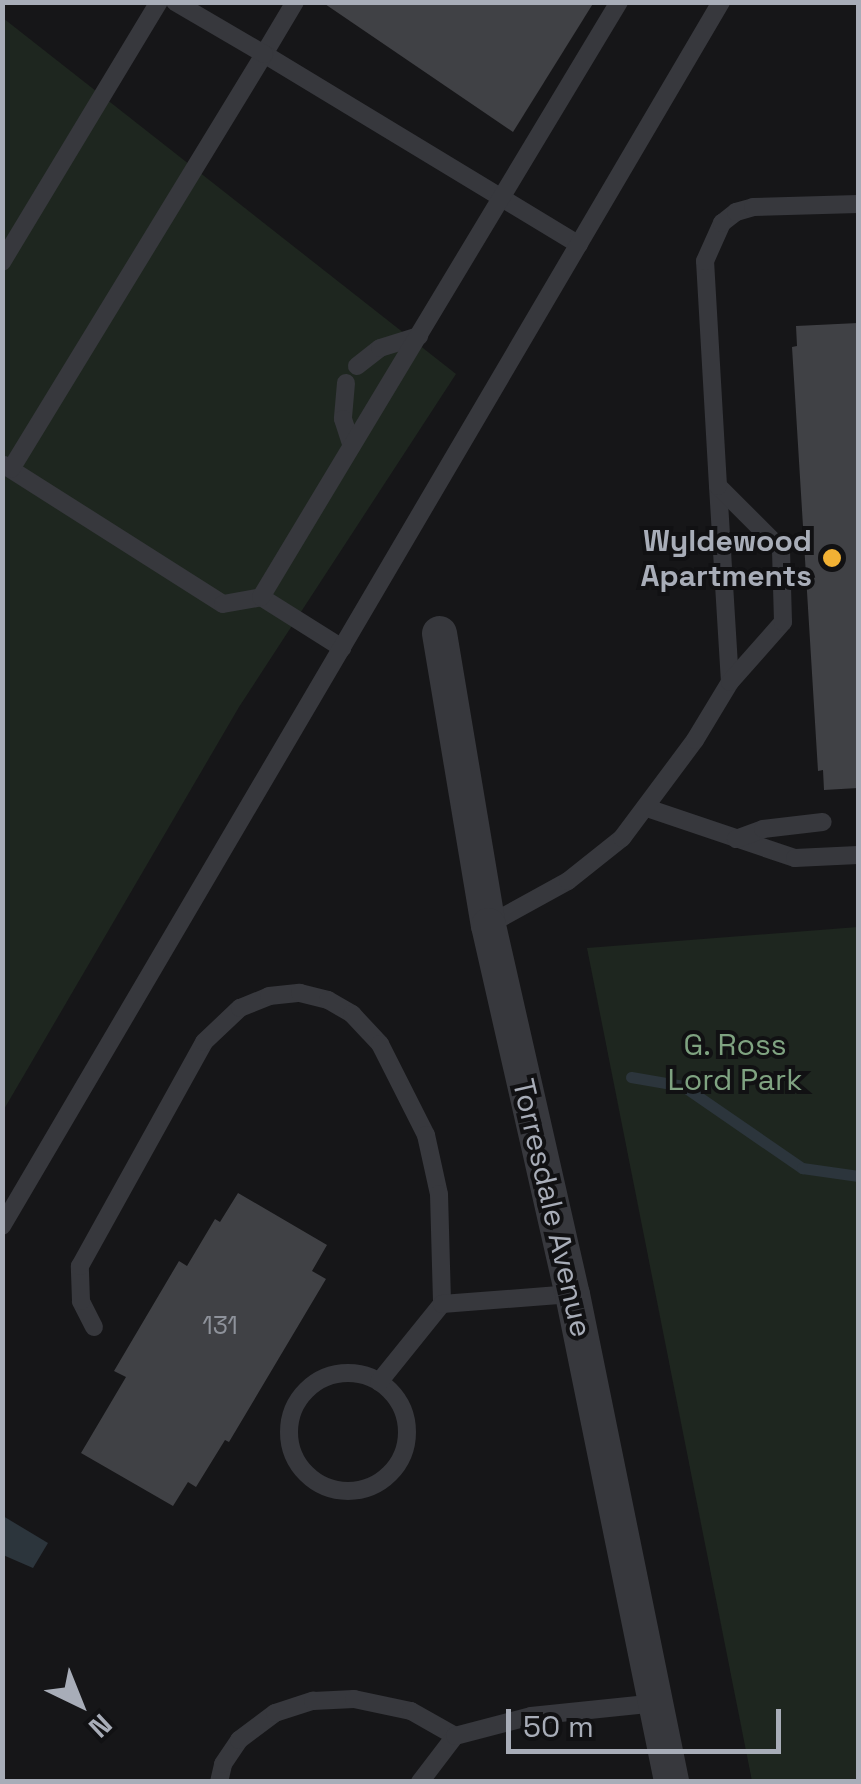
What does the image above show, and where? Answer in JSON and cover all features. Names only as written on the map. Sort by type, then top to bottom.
[{"type":"street","name":"Torresdale Avenue","points":[[439,633],[488,924],[572,1294],[671,1782]]},
{"type":"lane","points":[[2,262],[158,2]]},
{"type":"lane","points":[[176,2],[579,245]]},
{"type":"lane","points":[[296,2],[6,466],[223,604],[261,597],[342,648]]},
{"type":"lane","points":[[261,597],[619,2]]},
{"type":"lane","points":[[2,1226],[721,2]]},
{"type":"lane","points":[[730,682],[705,261],[722,224],[753,207],[858,204]]},
{"type":"lane","points":[[357,366],[380,348],[419,336]]},
{"type":"lane","points":[[346,382],[341,399],[352,446]]},
{"type":"lane","points":[[488,924],[590,866],[647,808],[730,682],[784,622],[781,549],[718,486]]},
{"type":"lane","points":[[647,808],[795,858],[858,855]]},
{"type":"lane","points":[[736,839],[763,829],[824,822]]},
{"type":"lane","points":[[94,1326],[81,1301],[80,1266],[204,1042],[240,1008],[269,996],[300,993],[328,1000],[352,1014],[380,1044],[426,1135],[439,1194],[442,1304],[379,1382]]},
{"type":"lane","points":[[442,1304],[572,1294]]},
{"type":"lane","points":[[342,1373],[379,1382],[394,1395],[405,1416],[405,1450],[396,1468],[382,1481],[344,1491],[309,1477],[290,1444],[296,1406],[308,1390],[342,1373]]},
{"type":"lane","points":[[219,1782],[239,1740],[275,1713],[313,1701],[354,1699],[411,1711],[455,1736]]},
{"type":"lane","points":[[420,1782],[455,1736],[531,1716],[658,1703]]},
{"type":"green space","points":[[3,18],[456,374],[239,707],[3,1111]]},
{"type":"green space","name":"G. Ross Lord Park","points":[[858,927],[858,1781],[752,1781],[587,948]]},
{"type":"shaded area","points":[[3,1516],[48,1543],[33,1568],[3,1555]]},
{"type":"building","points":[[322,2],[594,2],[513,132]]},
{"type":"building","name":"Wyldewood Apartments","points":[[858,323],[858,788],[824,790],[823,770],[818,771],[792,347],[797,346],[796,326]]},
{"type":"building","points":[[238,1193],[327,1245],[312,1271],[326,1279],[229,1442],[225,1440],[196,1487],[188,1482],[173,1506],[81,1453],[126,1377],[114,1371],[179,1261],[187,1266],[215,1219],[220,1222]]},
{"type":"waterway","points":[[631,1077],[683,1086],[802,1168],[858,1176]]},
{"type":"place","name":"Wyldewood Apartments","points":[[832,558]]}]
